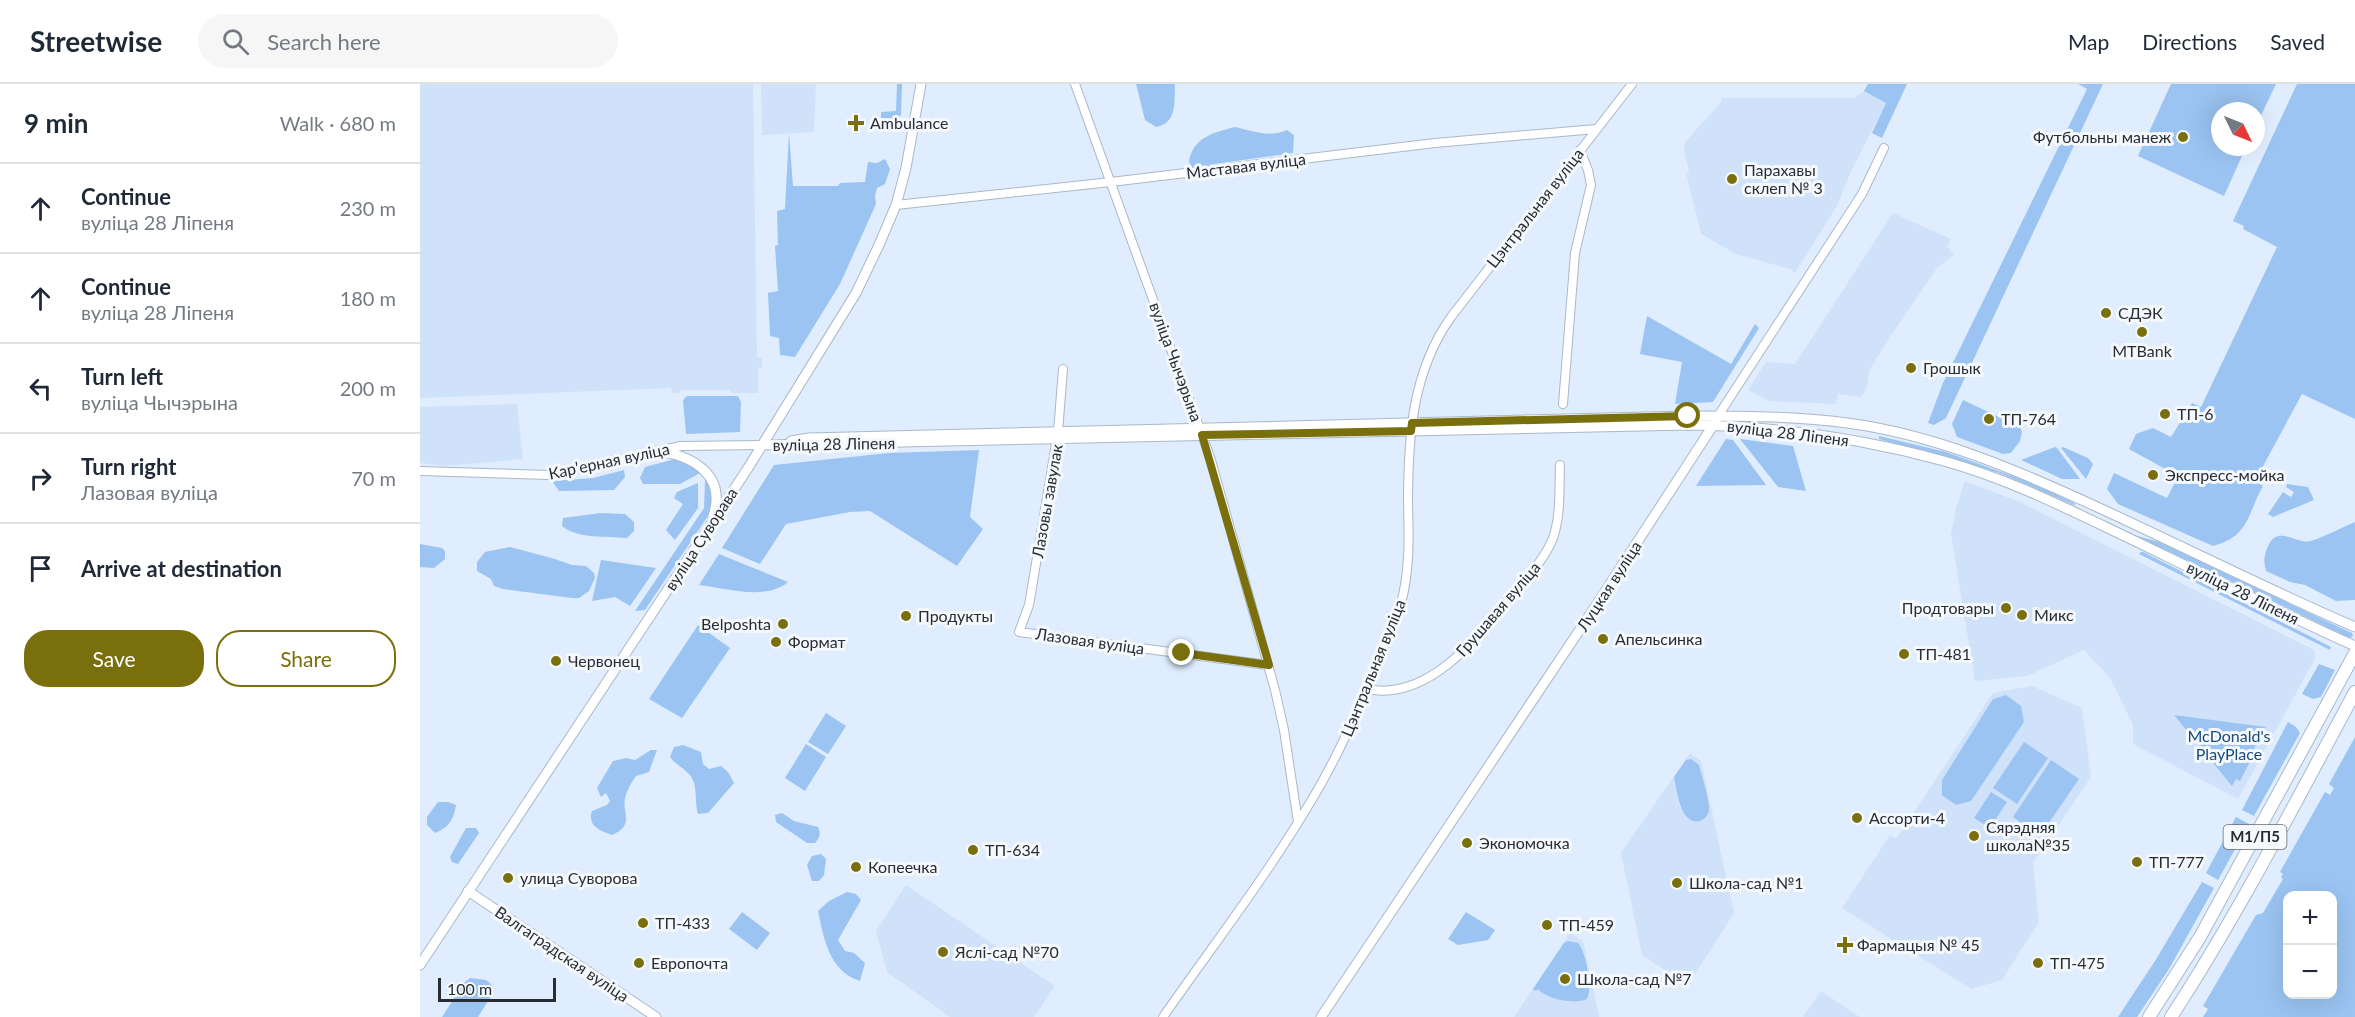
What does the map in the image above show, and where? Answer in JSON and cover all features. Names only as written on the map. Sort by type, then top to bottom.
[{"type":"highway","name":"М1/П5","points":[[2149,1017],[2200,938],[2355,653]]},
{"type":"highway","name":"М1/П5","points":[[2171,1017],[2250,885],[2355,692]]},
{"type":"main road","name":"вуліца Суворава","points":[[420,965],[762,445],[856,293],[896,205],[911,146],[921,84]]},
{"type":"main road","name":"Луцкая вуліца","points":[[1321,1017],[1595,607],[1718,416]]},
{"type":"main road","name":"вуліца 28 Ліпеня","points":[[1411,427],[1718,416],[1847,423],[1950,448],[2024,474],[2355,627]]},
{"type":"main road","name":"вуліца 28 Ліпеня","points":[[762,445],[809,438],[1411,427],[1731,425],[1797,432],[1866,443],[1945,461],[2037,494],[2355,646]]},
{"type":"main road","points":[[1866,443],[1870,428]]},
{"type":"main road","points":[[657,451],[685,456],[708,475],[717,499],[706,531]]},
{"type":"main road","name":"Валгаградская вуліца","points":[[468,891],[656,1017]]},
{"type":"street","name":"вуліца Чычэрына","points":[[1075,84],[1201,431],[1269,665],[1284,730],[1298,822]]},
{"type":"street","name":"Цэнтральная вуліца","points":[[1163,1017],[1298,822],[1334,759],[1367,689],[1400,608],[1409,549],[1408,460],[1411,427],[1423,372],[1437,337],[1632,84]]},
{"type":"street","name":"Маставая вуліца","points":[[896,205],[1435,143],[1596,129]]},
{"type":"street","name":"Луцкая вуліца","points":[[1718,416],[1862,194],[1884,148]]},
{"type":"street","points":[[1563,404],[1575,253],[1591,185],[1580,150]]},
{"type":"street","name":"Лазовы завулак","points":[[1019,632],[1029,605],[1058,435],[1063,369]]},
{"type":"street","name":"Карʼерная вуліца","points":[[420,471],[548,475],[681,446],[762,445]]},
{"type":"street","name":"Грушавая вуліца","points":[[1367,689],[1393,690],[1429,677],[1460,655],[1490,622],[1536,566],[1553,538],[1557,521],[1560,465]]},
{"type":"street","name":"Лазовая вуліца","points":[[1019,632],[1269,665]]},
{"type":"shaded area","points":[[420,84],[753,84],[757,357],[762,358],[762,367],[758,368],[758,393],[731,393],[730,390],[681,390],[680,393],[672,393],[671,388],[420,398]]},
{"type":"shaded area","points":[[761,84],[816,84],[814,132],[762,135]]},
{"type":"shaded area","points":[[1864,91],[1886,103],[1852,169],[1837,206],[1795,273],[1790,269],[1736,254],[1701,234],[1686,173],[1689,171],[1684,150],[1685,142],[1722,101],[1721,98],[1854,98]]},
{"type":"shaded area","points":[[1893,213],[1951,239],[1947,246],[1954,255],[1937,268],[1890,337],[1869,371],[1867,387],[1861,397],[1838,394],[1836,404],[1769,401],[1748,390],[1766,362],[1795,364]]},
{"type":"shaded area","points":[[517,404],[523,459],[444,466],[420,463],[420,407]]},
{"type":"shaded area","points":[[1965,481],[2020,502],[2314,650],[2316,657],[2238,799],[2133,744],[2133,725],[2110,678],[2084,650],[2027,676],[1975,681],[1951,534],[1956,508]]},
{"type":"shaded area","name":"Сярэдняя школа№35","points":[[2032,686],[2082,708],[2091,777],[2033,863],[2039,922],[2002,980],[1971,989],[1842,908],[1890,835],[1896,839],[1993,693]]},
{"type":"shaded area","name":"Школа-сад №1","points":[[1690,753],[1701,761],[1734,913],[1688,985],[1642,955],[1621,853]]},
{"type":"shaded area","name":"Яслі-сад №70","points":[[906,885],[1055,986],[1034,1017],[950,1017],[887,972],[876,931]]},
{"type":"shaded area","name":"Школа-сад №7","points":[[1570,933],[1583,941],[1599,1017],[1514,1017]]},
{"type":"shaded area","points":[[1821,991],[1860,1017],[1803,1017]]},
{"type":"green space","points":[[897,84],[902,84],[901,115],[888,129],[881,125],[881,112],[896,111]]},
{"type":"green space","points":[[1136,84],[1175,84],[1173,110],[1168,121],[1163,125],[1156,127],[1145,120]]},
{"type":"green space","points":[[1868,84],[1907,84],[1882,138],[1872,133],[1886,103],[1864,91]]},
{"type":"green space","points":[[2078,84],[2103,84],[1946,418],[1934,425],[1928,423],[1943,383],[2087,89]]},
{"type":"green space","name":"Футбольны манеж","points":[[2171,84],[2276,84],[2265,107],[2265,102],[2211,102],[2211,156],[2242,156],[2224,196],[2138,156]]},
{"type":"green space","points":[[2297,84],[2355,84],[2355,419],[2302,394],[2255,481],[2263,486],[2246,523],[2234,536],[2213,546],[2118,504],[2107,489],[2114,473],[2167,498],[2178,476],[2129,449],[2136,434],[2153,428],[2171,437],[2192,403],[2201,407],[2277,247],[2243,229],[2244,226],[2233,221]]},
{"type":"green space","points":[[1235,127],[1267,134],[1287,130],[1294,135],[1293,153],[1192,167],[1189,162],[1191,154],[1205,137]]},
{"type":"green space","points":[[789,133],[793,186],[838,186],[840,183],[865,182],[868,162],[877,163],[885,159],[890,169],[885,184],[877,188],[876,204],[840,284],[795,357],[780,355],[779,338],[770,336],[768,293],[778,291],[775,246],[778,245],[777,211],[785,209]]},
{"type":"green space","points":[[1647,316],[1731,364],[1755,324],[1759,328],[1713,402],[1675,404],[1682,362],[1640,354]]},
{"type":"green space","points":[[687,396],[738,396],[741,402],[740,432],[686,434],[683,400]]},
{"type":"green space","points":[[1963,400],[2020,427],[2022,432],[2020,441],[2011,453],[2003,454],[1957,437],[1952,424]]},
{"type":"green space","points":[[1879,436],[1946,452],[2040,486],[2076,504],[1999,473],[1879,439]]},
{"type":"green space","points":[[1726,439],[1733,440],[1766,485],[1696,486]]},
{"type":"green space","points":[[1740,439],[1793,446],[1806,491],[1778,487]]},
{"type":"green space","points":[[2055,447],[2080,479],[2062,479],[2021,460]]},
{"type":"green space","points":[[2061,448],[2088,458],[2093,464],[2086,479]]},
{"type":"green space","points":[[979,450],[970,517],[983,529],[957,566],[870,511],[850,512],[786,524],[760,564],[722,548],[774,465],[889,453]]},
{"type":"green space","points":[[675,459],[683,460],[700,473],[680,484],[643,484],[640,478],[645,467]]},
{"type":"green space","points":[[624,470],[625,477],[614,490],[559,491],[552,481],[593,478]]},
{"type":"green space","points":[[708,479],[712,497],[708,516],[645,610],[635,611],[704,508],[705,480]]},
{"type":"green space","points":[[698,483],[698,508],[675,540],[666,530],[683,504],[674,498],[677,492]]},
{"type":"green space","points":[[2287,484],[2308,487],[2314,500],[2273,517],[2268,514],[2283,492],[2291,497],[2294,492],[2286,487]]},
{"type":"green space","points":[[601,513],[625,514],[634,522],[634,531],[627,538],[602,537],[576,533],[562,526],[563,518]]},
{"type":"green space","points":[[2097,519],[2137,536],[2159,542],[2352,633],[2353,636],[2350,638],[2159,547],[2136,539]]},
{"type":"green space","points":[[2355,522],[2355,600],[2336,601],[2305,585],[2290,582],[2266,571],[2265,554],[2269,544],[2278,536],[2311,541]]},
{"type":"green space","points":[[420,544],[442,548],[445,551],[445,559],[434,568],[420,567]]},
{"type":"green space","points":[[510,547],[572,565],[586,566],[594,573],[595,578],[589,591],[579,598],[494,586],[491,579],[477,571],[477,562],[485,552]]},
{"type":"green space","points":[[2141,552],[2331,647],[2330,650],[2139,554]]},
{"type":"green space","points":[[719,554],[788,582],[779,588],[757,592],[699,585]]},
{"type":"green space","points":[[601,560],[656,568],[630,606],[615,597],[592,601]]},
{"type":"green space","points":[[698,625],[730,648],[682,718],[649,699]]},
{"type":"green space","points":[[2319,664],[2335,670],[2321,697],[2313,699],[2302,694]]},
{"type":"green space","points":[[2006,695],[2021,706],[2024,722],[1971,801],[1956,805],[1942,795],[1942,780],[1993,699]]},
{"type":"green space","points":[[826,713],[846,726],[828,754],[808,742]]},
{"type":"green space","name":"McDonald's PlayPlace","points":[[2174,715],[2266,727],[2240,781],[2236,779],[2232,786]]},
{"type":"green space","points":[[2288,722],[2300,733],[2254,816],[2242,810]]},
{"type":"green space","points":[[2355,737],[2355,1017],[2203,1017],[2208,1009],[2203,1006],[2256,915],[2263,913],[2283,879],[2281,877],[2283,874],[2280,872],[2325,792],[2330,795],[2334,788],[2329,784]]},
{"type":"green space","points":[[2024,742],[2048,758],[2017,804],[1993,788]]},
{"type":"green space","points":[[806,744],[826,757],[805,791],[785,778]]},
{"type":"green space","points":[[683,745],[701,752],[703,764],[709,769],[721,766],[728,772],[734,783],[708,813],[698,814],[694,782],[688,773],[670,757],[674,747]]},
{"type":"green space","points":[[651,750],[657,750],[649,772],[636,776],[627,792],[626,819],[623,827],[612,835],[595,827],[591,820],[592,811],[607,805],[610,801],[606,793],[601,797],[597,788],[613,761],[626,758],[635,760]]},
{"type":"green space","points":[[1691,759],[1699,765],[1709,806],[1708,813],[1700,821],[1693,821],[1684,812],[1678,798],[1674,777],[1686,760]]},
{"type":"green space","points":[[2051,760],[2079,779],[2040,836],[2013,817]]},
{"type":"green space","points":[[1991,792],[2007,802],[1990,828],[1974,818]]},
{"type":"green space","points":[[438,802],[456,805],[450,823],[435,833],[427,825],[427,817]]},
{"type":"green space","points":[[782,813],[794,821],[818,827],[820,833],[817,841],[807,843],[776,822],[775,815]]},
{"type":"green space","points":[[2236,817],[2249,824],[2218,880],[2206,873]]},
{"type":"green space","points":[[466,828],[476,828],[479,833],[458,864],[452,862],[450,857]]},
{"type":"green space","points":[[821,854],[826,859],[824,875],[819,881],[812,881],[807,865],[812,856]]},
{"type":"green space","points":[[2202,882],[2214,888],[2169,969],[2137,1017],[2118,1017],[2155,961]]},
{"type":"green space","points":[[847,892],[856,894],[861,900],[838,940],[845,951],[854,953],[865,963],[860,981],[841,970],[835,962],[826,943],[818,911],[829,901]]},
{"type":"green space","points":[[742,912],[770,933],[757,950],[729,929]]},
{"type":"green space","points":[[1466,912],[1495,930],[1488,940],[1458,945],[1448,939]]},
{"type":"green space","points":[[1568,941],[1578,943],[1586,962],[1589,994],[1587,999],[1582,1001],[1561,1000],[1547,996],[1538,989],[1536,991],[1533,989],[1564,943]]},
{"type":"green space","points":[[470,978],[486,980],[491,984],[493,993],[478,1017],[442,1017],[464,983]]},
{"type":"place","name":"Ambulance","points":[[856,123]]},
{"type":"place","name":"Футбольны манеж","points":[[2183,137]]},
{"type":"place","name":"Парахавы склеп № 3","points":[[1732,179]]},
{"type":"place","name":"СДЭК","points":[[2106,313]]},
{"type":"place","name":"MTBank","points":[[2142,332]]},
{"type":"place","name":"Грошык","points":[[1911,368]]},
{"type":"place","name":"ТП-6","points":[[2165,414]]},
{"type":"place","name":"ТП-764","points":[[1989,419]]},
{"type":"place","name":"Экспресс-мойка","points":[[2153,475]]},
{"type":"place","name":"Продтовары","points":[[2006,608]]},
{"type":"place","name":"Микс","points":[[2022,615]]},
{"type":"place","name":"Продукты","points":[[906,616]]},
{"type":"place","name":"Belposhta","points":[[783,624]]},
{"type":"place","name":"Апельсинка","points":[[1603,639]]},
{"type":"place","name":"Формат","points":[[776,642]]},
{"type":"place","name":"ТП-481","points":[[1904,654]]},
{"type":"place","name":"Червонец","points":[[556,661]]},
{"type":"place","name":"Ассорти-4","points":[[1857,818]]},
{"type":"place","name":"Сярэдняя школа№35","points":[[1974,836]]},
{"type":"place","name":"Экономочка","points":[[1467,843]]},
{"type":"place","name":"ТП-634","points":[[973,850]]},
{"type":"place","name":"ТП-777","points":[[2137,862]]},
{"type":"place","name":"Копеечка","points":[[856,867]]},
{"type":"place","name":"улица Суворова","points":[[508,878]]},
{"type":"place","name":"Школа-сад №1","points":[[1677,883]]},
{"type":"place","name":"ТП-433","points":[[643,923]]},
{"type":"place","name":"ТП-459","points":[[1547,925]]},
{"type":"place","name":"Фармацыя № 45","points":[[1845,945]]},
{"type":"place","name":"Яслі-сад №70","points":[[943,952]]},
{"type":"place","name":"Европочта","points":[[639,963]]},
{"type":"place","name":"ТП-475","points":[[2038,963]]},
{"type":"place","name":"Школа-сад №7","points":[[1565,979]]},
{"type":"route","points":[[1182,653],[1269,665],[1202,435],[1411,431],[1412,423],[1688,416]]}]
